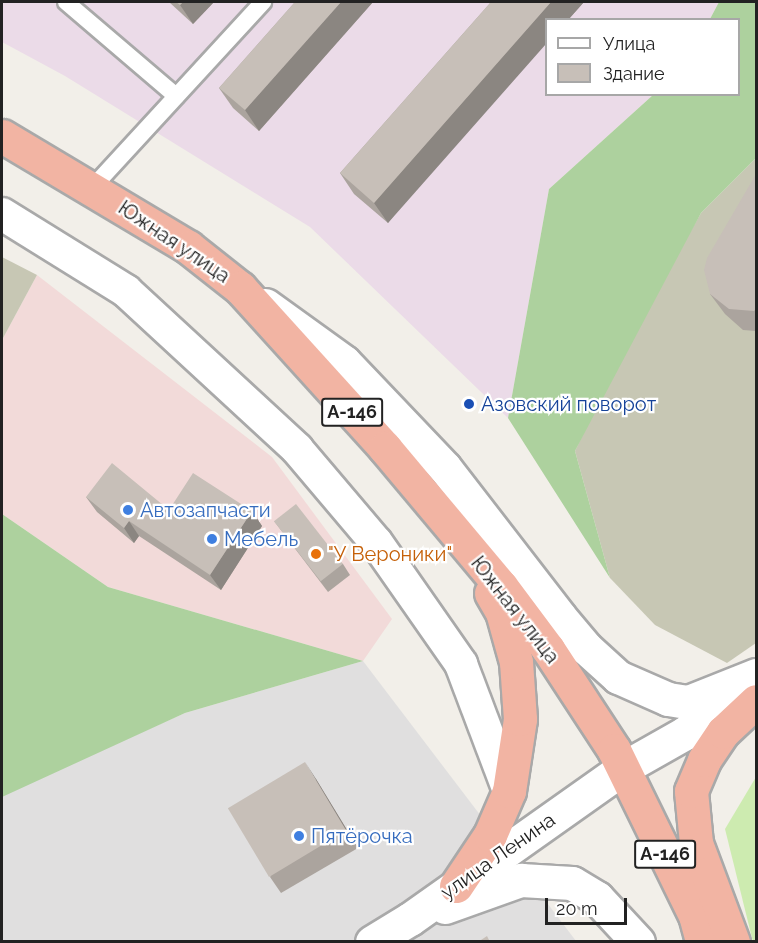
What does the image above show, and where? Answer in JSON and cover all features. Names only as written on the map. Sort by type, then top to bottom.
[{"type":"highway","name":"Южная улица","points":[[2,136],[188,247],[240,288],[385,448],[460,540],[501,585],[548,649],[623,768],[694,915],[702,942]]},
{"type":"highway","points":[[456,886],[490,835],[509,790],[520,719],[516,662],[502,612],[460,540]]},
{"type":"highway","points":[[733,942],[696,843],[691,791],[704,760],[723,732],[756,701]]},
{"type":"street","points":[[2,214],[126,291],[297,449],[376,542],[461,664],[509,790]]},
{"type":"street","points":[[240,288],[344,362],[445,468],[560,617],[586,648],[618,677],[668,699],[688,702],[756,675]]},
{"type":"street","name":"улица Ленина","points":[[372,942],[410,919],[623,768],[685,734],[756,684]]},
{"type":"street","points":[[410,919],[521,880],[572,883],[597,898],[638,942]]},
{"type":"lane","points":[[66,2],[176,96]]},
{"type":"lane","points":[[92,188],[263,2]]},
{"type":"shaded area","points":[[2,2],[719,2],[711,18],[545,18],[545,96],[652,96],[549,189],[508,418],[310,227],[65,76],[2,42]]},
{"type":"shaded area","points":[[756,158],[756,643],[727,663],[655,625],[610,578],[575,451],[629,339],[701,213]]},
{"type":"shaded area","points":[[2,257],[37,275],[2,340]]},
{"type":"shaded area","points":[[37,275],[272,457],[392,619],[363,661],[108,587],[2,514],[2,340]]},
{"type":"shaded area","points":[[363,661],[576,941],[2,942],[2,797],[5,793],[185,713]]},
{"type":"green space","points":[[719,2],[756,2],[756,158],[701,213],[575,451],[610,578],[508,418],[549,189],[652,96],[740,96],[740,18],[711,18]]},
{"type":"green space","points":[[2,514],[108,587],[363,661],[185,713],[2,797]]},
{"type":"green space","points":[[756,777],[756,941],[753,942],[725,829]]},
{"type":"building","points":[[295,2],[341,2],[245,110],[219,88]]},
{"type":"building","points":[[491,2],[551,2],[374,203],[340,173]]},
{"type":"building","points":[[756,174],[756,309],[754,311],[729,309],[710,294],[704,270],[707,258]]},
{"type":"building","points":[[112,463],[169,510],[193,473],[252,511],[210,575],[129,521],[124,528],[86,497]]},
{"type":"building","name":"\"У Вероники\"","points":[[296,504],[343,564],[321,581],[274,521]]},
{"type":"building","name":"Пятёрочка","points":[[305,762],[346,831],[269,877],[228,808]]},
{"type":"building","points":[[487,936],[490,942],[478,942]]},
{"type":"place","name":"Азовский поворот","points":[[469,404]]},
{"type":"place","name":"Автозапчасти","points":[[128,510]]},
{"type":"place","name":"Мебель","points":[[212,539]]},
{"type":"place","name":"\"У Вероники\"","points":[[316,554]]},
{"type":"place","name":"Пятёрочка","points":[[299,836]]}]
